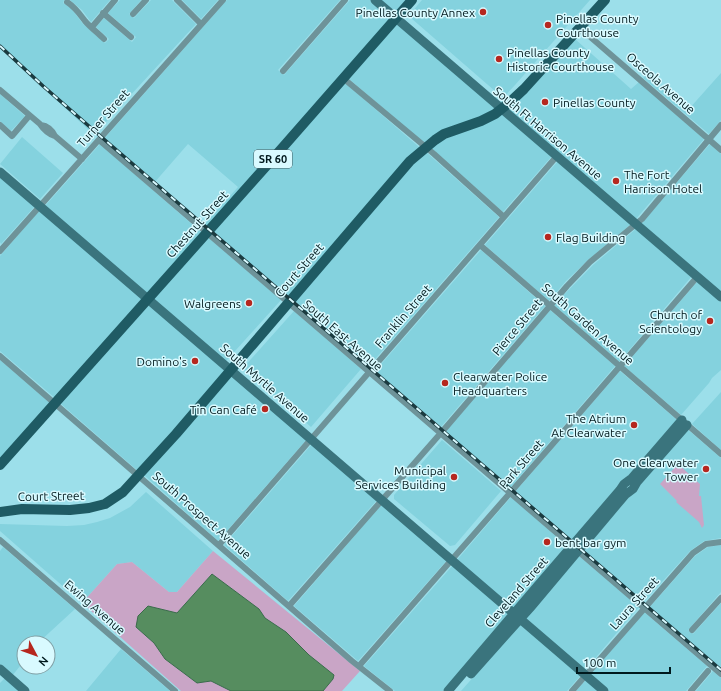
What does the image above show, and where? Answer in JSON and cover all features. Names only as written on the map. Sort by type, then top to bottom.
[{"type":"main road","name":"Chestnut Street","points":[[1,464],[297,132],[412,0]]},
{"type":"main road","name":"Court Street","points":[[0,512],[22,509],[79,510],[98,506],[112,500],[123,492],[231,370],[410,160],[425,147],[444,134],[481,121],[502,109],[524,89],[604,0]]},
{"type":"main road","points":[[0,506],[11,506],[22,509]]},
{"type":"street","points":[[92,27],[115,0]]},
{"type":"street","points":[[134,14],[146,0]]},
{"type":"street","points":[[177,0],[201,24]]},
{"type":"street","name":"Turner Street","points":[[0,251],[222,0]]},
{"type":"street","points":[[283,71],[345,0]]},
{"type":"street","name":"South Ft Harrison Avenue","points":[[376,0],[721,297]]},
{"type":"street","points":[[67,2],[80,12],[86,22],[104,39]]},
{"type":"street","points":[[103,13],[131,37]]},
{"type":"street","name":"Osceola Avenue","points":[[580,28],[721,150]]},
{"type":"street","points":[[343,78],[425,147],[504,217]]},
{"type":"street","points":[[0,90],[40,124],[50,135],[55,136],[82,159]]},
{"type":"street","points":[[0,125],[12,136],[29,116]]},
{"type":"street","name":"Pierce Street","points":[[289,606],[567,286],[590,262],[636,224],[721,125]]},
{"type":"street","name":"South East Avenue","points":[[99,140],[721,674]]},
{"type":"street","name":"Franklin Street","points":[[219,545],[557,156]]},
{"type":"street","name":"South Myrtle Avenue","points":[[0,172],[604,691]]},
{"type":"street","name":"South Garden Avenue","points":[[480,245],[721,454]]},
{"type":"street","name":"Park Street","points":[[359,666],[698,276]]},
{"type":"street","name":"South Prospect Avenue","points":[[0,356],[289,606],[390,691]]},
{"type":"street","name":"Cleveland Street","points":[[448,691],[517,616],[575,548],[633,489],[684,422]]},
{"type":"street","name":"Ewing Avenue","points":[[1,542],[176,691]]},
{"type":"street","name":"Laura Street","points":[[572,691],[644,607],[693,553],[706,544],[721,542]]},
{"type":"street","points":[[692,630],[721,598]]},
{"type":"street","points":[[456,691],[517,616]]},
{"type":"street","points":[[691,691],[708,671]]},
{"type":"street","points":[[1,673],[25,691]]},
{"type":"shaded area","points":[[0,0],[64,0],[63,3],[71,8],[83,24],[105,43],[109,39],[96,27],[104,18],[132,42],[136,37],[108,13],[120,0],[141,0],[129,14],[134,18],[151,0],[172,0],[196,24],[94,135],[0,47]]},
{"type":"shaded area","points":[[70,0],[110,0],[91,22],[82,10]]},
{"type":"shaded area","points":[[182,0],[218,0],[201,19]]},
{"type":"shaded area","points":[[227,0],[340,0],[278,70],[284,75],[350,0],[371,0],[391,18],[207,227],[204,225],[238,187],[188,144],[154,183],[104,139]]},
{"type":"shaded area","points":[[380,0],[407,0],[395,13]]},
{"type":"shaded area","points":[[422,0],[590,0],[503,98],[411,18],[411,13]]},
{"type":"shaded area","points":[[396,22],[496,109],[424,143],[348,78]]},
{"type":"shaded area","points":[[575,39],[631,89],[639,82],[704,139],[636,219],[507,109]]},
{"type":"shaded area","points":[[721,73],[721,120],[709,134],[643,78],[646,75],[688,110]]},
{"type":"shaded area","points":[[344,82],[419,147],[289,296],[212,232]]},
{"type":"shaded area","points":[[0,94],[25,116],[11,131],[0,121]]},
{"type":"shaded area","points":[[502,113],[552,156],[503,212],[430,147]]},
{"type":"shaded area","points":[[22,137],[63,173],[40,199],[0,164]]},
{"type":"shaded area","points":[[100,144],[202,233],[148,294],[45,206]]},
{"type":"shaded area","points":[[710,144],[721,154],[721,293],[641,224]]},
{"type":"shaded area","points":[[425,151],[499,217],[370,365],[295,301],[413,163]]},
{"type":"shaded area","points":[[558,161],[631,224],[588,260],[566,281],[549,301],[485,245]]},
{"type":"shaded area","points":[[0,176],[35,206],[1,244],[0,242]]},
{"type":"shaded area","points":[[40,210],[143,298],[55,398],[0,351],[0,256]]},
{"type":"shaded area","points":[[637,228],[692,276],[619,362],[554,305],[593,265]]},
{"type":"shaded area","points":[[208,237],[281,300],[226,361],[153,299]]},
{"type":"shaded area","points":[[481,250],[545,306],[440,428],[376,373],[376,370]]},
{"type":"shaded area","points":[[698,281],[721,301],[721,370],[712,378],[681,415],[624,366]]},
{"type":"shaded area","points":[[149,303],[226,370],[138,471],[60,403]]},
{"type":"shaded area","points":[[550,310],[615,366],[510,488],[445,432]]},
{"type":"shaded area","points":[[294,311],[361,369],[311,427],[243,368]]},
{"type":"shaded area","points":[[0,360],[50,403],[0,460]]},
{"type":"shaded area","points":[[620,371],[677,420],[572,541],[515,492]]},
{"type":"shaded area","points":[[231,375],[307,439],[218,541],[144,475]]},
{"type":"shaded area","points":[[721,392],[721,450],[692,424]]},
{"type":"shaded area","points":[[687,429],[721,458],[721,538],[704,541],[690,551],[643,603],[583,551]]},
{"type":"shaded area","points":[[442,440],[501,491],[455,545],[450,546],[394,499],[394,495]]},
{"type":"shaded area","points":[[312,444],[377,500],[288,601],[224,545]]},
{"type":"shaded area","points":[[678,464],[700,484],[699,496],[701,496],[704,525],[702,528],[699,522],[676,502],[677,501],[660,484]]},
{"type":"shaded area","points":[[146,492],[213,551],[177,592],[169,592],[132,562],[117,564],[82,603],[0,531],[0,524],[67,526],[84,525],[97,522],[110,518],[130,507]]},
{"type":"shaded area","points":[[511,497],[567,546],[513,608],[457,560]]},
{"type":"shaded area","points":[[382,504],[447,560],[358,661],[294,606]]},
{"type":"shaded area","points":[[721,545],[721,592],[688,630],[693,634],[721,603],[721,670],[649,608],[695,556],[708,547]]},
{"type":"shaded area","points":[[3,547],[75,609],[47,635],[16,635],[16,671],[12,676],[0,665],[0,551]]},
{"type":"shaded area","points":[[213,551],[360,671],[342,691],[323,691],[333,679],[334,675],[309,655],[286,632],[265,618],[259,609],[212,574],[177,613],[148,606],[136,627],[154,643],[165,659],[197,683],[211,681],[231,691],[181,691],[82,603],[117,564],[132,562],[169,592],[177,592]]},
{"type":"shaded area","points":[[579,556],[639,607],[585,670],[525,619]]},
{"type":"shaded area","points":[[453,565],[509,613],[443,691],[395,691],[364,666]]},
{"type":"shaded area","points":[[212,574],[259,609],[265,618],[286,632],[309,655],[334,675],[333,679],[323,691],[231,691],[211,681],[197,683],[165,659],[154,643],[136,627],[138,616],[148,606],[177,613]]},
{"type":"shaded area","points":[[644,612],[707,666],[686,691],[609,691],[590,675]]},
{"type":"shaded area","points":[[521,623],[581,675],[567,691],[461,691]]},
{"type":"shaded area","points":[[121,649],[170,691],[86,691]]},
{"type":"shaded area","points":[[713,671],[721,678],[721,691],[696,691]]},
{"type":"shaded area","points":[[5,678],[20,691],[0,691],[0,683]]},
{"type":"shaded area","points":[[586,680],[599,691],[576,691]]},
{"type":"railway","points":[[0,46],[106,141],[721,670]]},
{"type":"place","name":"Pinellas County Annex","points":[[483,12]]},
{"type":"place","name":"Pinellas County Courthouse","points":[[548,25]]},
{"type":"place","name":"Pinellas County Historic Courthouse","points":[[499,59]]},
{"type":"place","name":"Pinellas County","points":[[545,102]]},
{"type":"place","name":"The Fort Harrison Hotel","points":[[616,181]]},
{"type":"place","name":"Flag Building","points":[[548,237]]},
{"type":"place","name":"Walgreens","points":[[249,303]]},
{"type":"place","name":"Church of Scientology","points":[[710,321]]},
{"type":"place","name":"Domino's","points":[[195,361]]},
{"type":"place","name":"Clearwater Police Headquarters","points":[[445,383]]},
{"type":"place","name":"Tin Can Café","points":[[265,409]]},
{"type":"place","name":"The Atrium At Clearwater","points":[[634,425]]},
{"type":"place","name":"One Clearwater Tower","points":[[706,469]]},
{"type":"place","name":"Municipal Services Building","points":[[454,477]]},
{"type":"place","name":"bent bar gym","points":[[547,542]]}]
